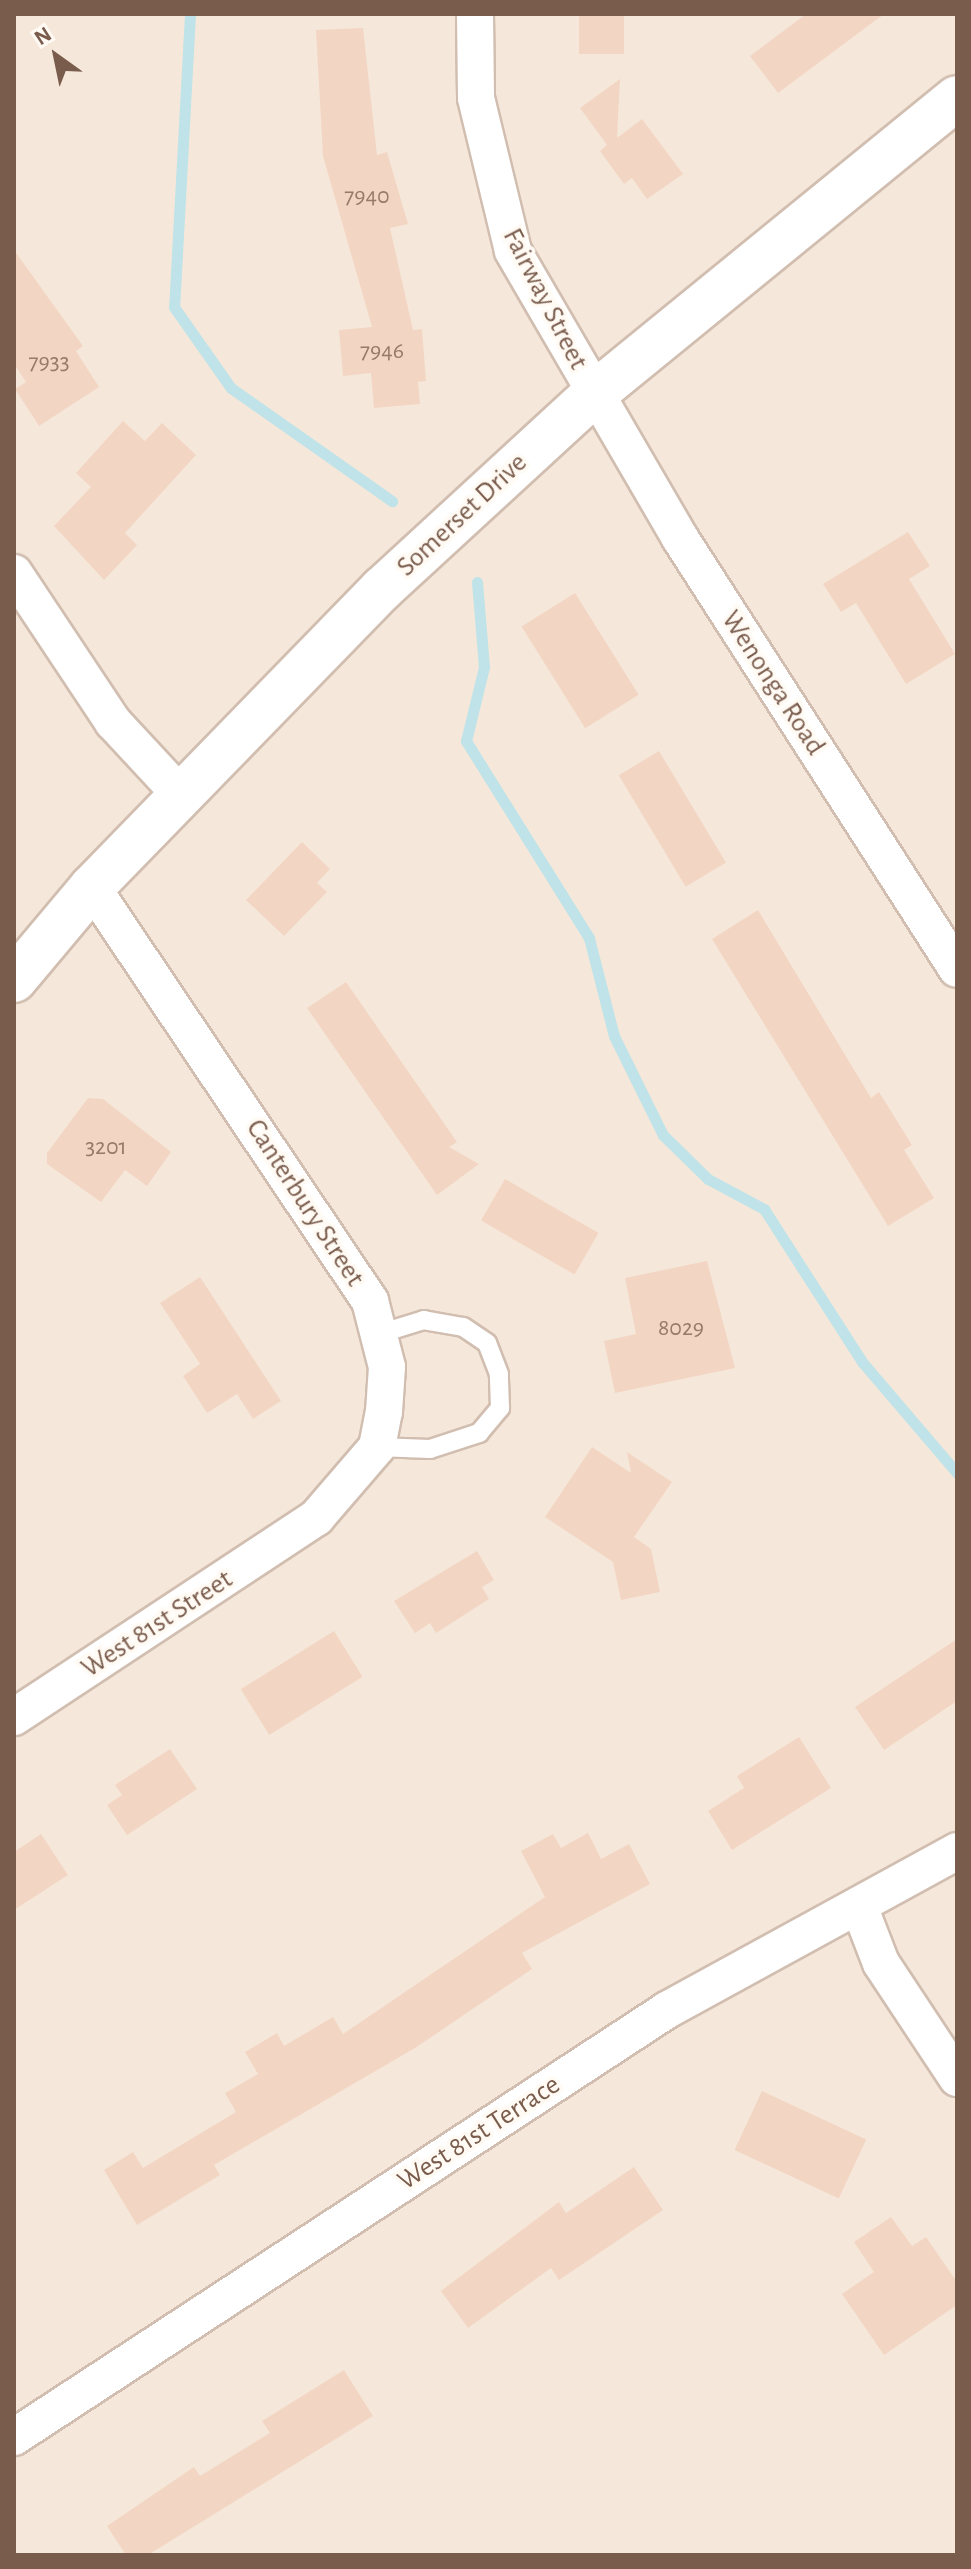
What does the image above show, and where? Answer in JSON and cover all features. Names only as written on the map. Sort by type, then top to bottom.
[{"type":"street","name":"Fairway Street","points":[[475,14],[476,98],[513,251],[594,394]]},
{"type":"street","name":"Somerset Drive","points":[[14,980],[92,887],[382,589],[594,394],[957,98]]},
{"type":"street","name":"Wenonga Road","points":[[594,394],[957,969]]},
{"type":"street","points":[[14,573],[113,722],[180,794]]},
{"type":"street","name":"Canterbury Street","points":[[92,887],[349,1267],[382,1333],[387,1367],[377,1447]]},
{"type":"street","name":"West 81st Street","points":[[14,1717],[299,1529],[377,1447]]},
{"type":"street","name":"West 81st Terrace","points":[[14,2437],[667,2010],[957,1851]]},
{"type":"street","points":[[859,1906],[881,1963],[957,2078]]},
{"type":"lane","points":[[377,1447],[430,1449],[479,1433],[500,1408],[499,1374],[487,1343],[463,1327],[424,1320],[382,1333]]},
{"type":"shaded area","points":[[14,14],[957,14],[957,2555],[14,2555]]},
{"type":"building","points":[[579,14],[624,14],[624,54],[579,54]]},
{"type":"building","points":[[806,14],[884,14],[778,93],[750,56]]},
{"type":"building","points":[[363,28],[377,155],[387,152],[408,224],[390,228],[413,330],[422,329],[426,381],[418,382],[420,404],[374,408],[371,373],[343,376],[339,330],[372,327],[323,156],[316,30]]},
{"type":"building","points":[[620,79],[617,138],[642,119],[683,174],[647,199],[632,178],[624,184],[600,151],[607,145],[580,108]]},
{"type":"building","points":[[14,250],[83,346],[76,351],[99,387],[39,426],[15,389],[26,382],[14,364]]},
{"type":"building","points":[[123,421],[145,441],[162,423],[196,455],[125,533],[137,545],[104,580],[54,526],[91,487],[76,473]]},
{"type":"building","points":[[908,532],[930,566],[909,579],[955,654],[906,684],[856,603],[841,612],[823,584]]},
{"type":"building","points":[[575,593],[639,695],[585,728],[522,626]]},
{"type":"building","points":[[659,751],[726,862],[686,887],[619,775]]},
{"type":"building","points":[[302,842],[330,869],[317,883],[327,892],[284,936],[246,900]]},
{"type":"building","points":[[758,910],[871,1098],[879,1092],[912,1145],[904,1150],[934,1198],[888,1226],[712,939]]},
{"type":"building","points":[[346,982],[457,1142],[449,1147],[479,1164],[437,1195],[307,1008]]},
{"type":"building","points":[[88,1098],[103,1099],[171,1152],[147,1186],[125,1170],[101,1202],[47,1164],[47,1153]]},
{"type":"building","points":[[505,1179],[599,1233],[575,1275],[481,1221]]},
{"type":"building","points":[[707,1261],[735,1368],[615,1393],[604,1341],[636,1334],[625,1278]]},
{"type":"building","points":[[200,1277],[281,1401],[253,1419],[237,1394],[207,1413],[183,1376],[200,1364],[160,1303]]},
{"type":"building","points":[[592,1447],[631,1473],[627,1452],[672,1482],[634,1537],[651,1549],[660,1592],[621,1600],[613,1562],[545,1517]]},
{"type":"building","points":[[477,1551],[494,1580],[482,1587],[489,1599],[436,1633],[430,1623],[415,1633],[394,1601]]},
{"type":"building","points":[[334,1631],[363,1677],[269,1735],[241,1689]]},
{"type":"building","points":[[957,1639],[957,1701],[884,1750],[855,1707]]},
{"type":"building","points":[[799,1737],[831,1788],[732,1850],[708,1811],[744,1788],[737,1776]]},
{"type":"building","points":[[170,1749],[197,1789],[127,1835],[107,1805],[122,1795],[115,1785]]},
{"type":"building","points":[[588,1833],[601,1859],[629,1844],[650,1884],[522,1953],[532,1969],[415,2048],[214,2165],[220,2175],[137,2225],[104,2170],[133,2152],[143,2168],[236,2112],[225,2093],[258,2074],[245,2052],[277,2033],[284,2046],[333,2017],[343,2034],[545,1897],[521,1851],[553,1834],[561,1848]]},
{"type":"building","points":[[41,1834],[68,1875],[14,1910],[14,1852]]},
{"type":"building","points":[[762,2091],[866,2140],[839,2199],[735,2150]]},
{"type":"building","points":[[634,2167],[663,2210],[559,2280],[551,2268],[468,2328],[441,2291],[559,2202],[566,2213]]},
{"type":"building","points":[[891,2217],[912,2246],[926,2237],[957,2282],[957,2305],[884,2355],[842,2294],[874,2272],[854,2242]]},
{"type":"building","points":[[344,2370],[373,2416],[148,2555],[126,2555],[107,2526],[194,2467],[200,2476],[270,2433],[262,2421]]},
{"type":"waterway","points":[[190,14],[174,307],[231,388],[392,501]]},
{"type":"waterway","points":[[477,582],[484,667],[466,741],[589,938],[614,1036],[663,1135],[708,1179],[764,1209],[863,1363],[957,1473]]}]
